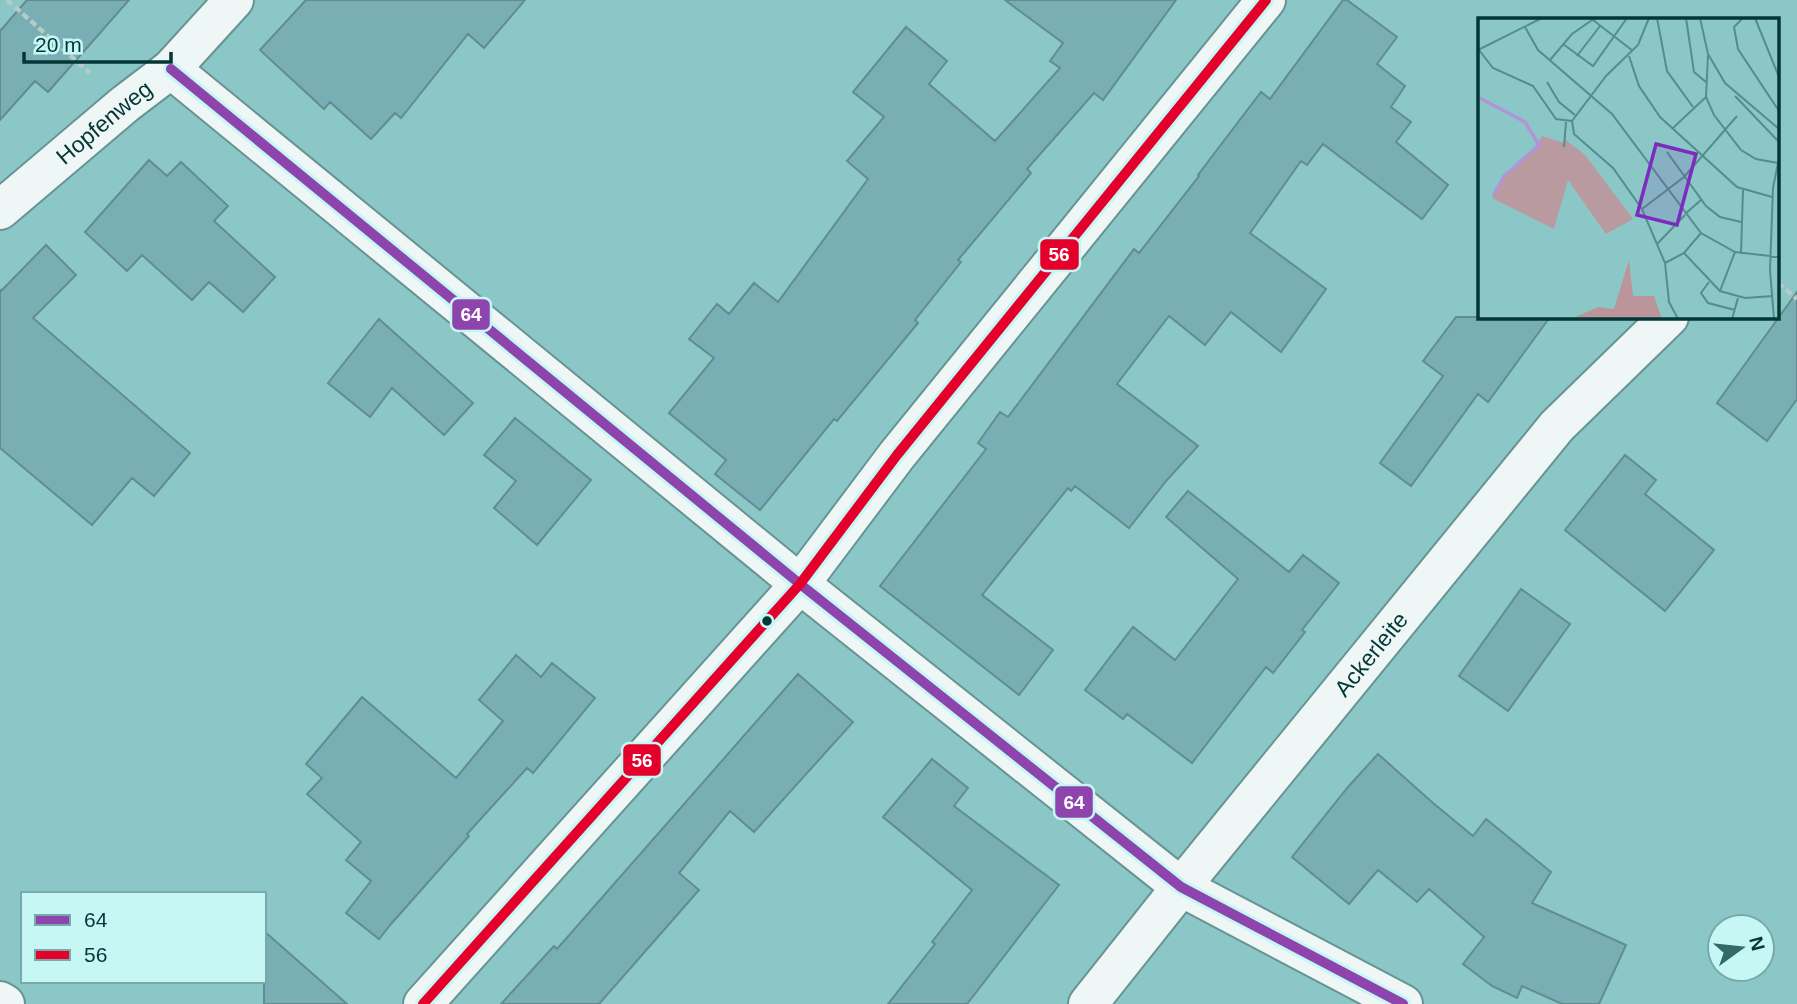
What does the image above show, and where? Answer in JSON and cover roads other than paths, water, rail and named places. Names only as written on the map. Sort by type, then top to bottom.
[{"type":"street","name":"Hopfenweg","points":[[0,210],[125,104],[171,69],[234,0]]},
{"type":"street","points":[[423,1004],[800,584],[897,455],[1266,0]]},
{"type":"street","points":[[171,69],[800,584],[1181,887],[1403,1004]]},
{"type":"street","name":"Ackerleite","points":[[1088,1004],[1557,426],[1669,318]]},
{"type":"street","points":[[0,1001],[5,1004]]}]
